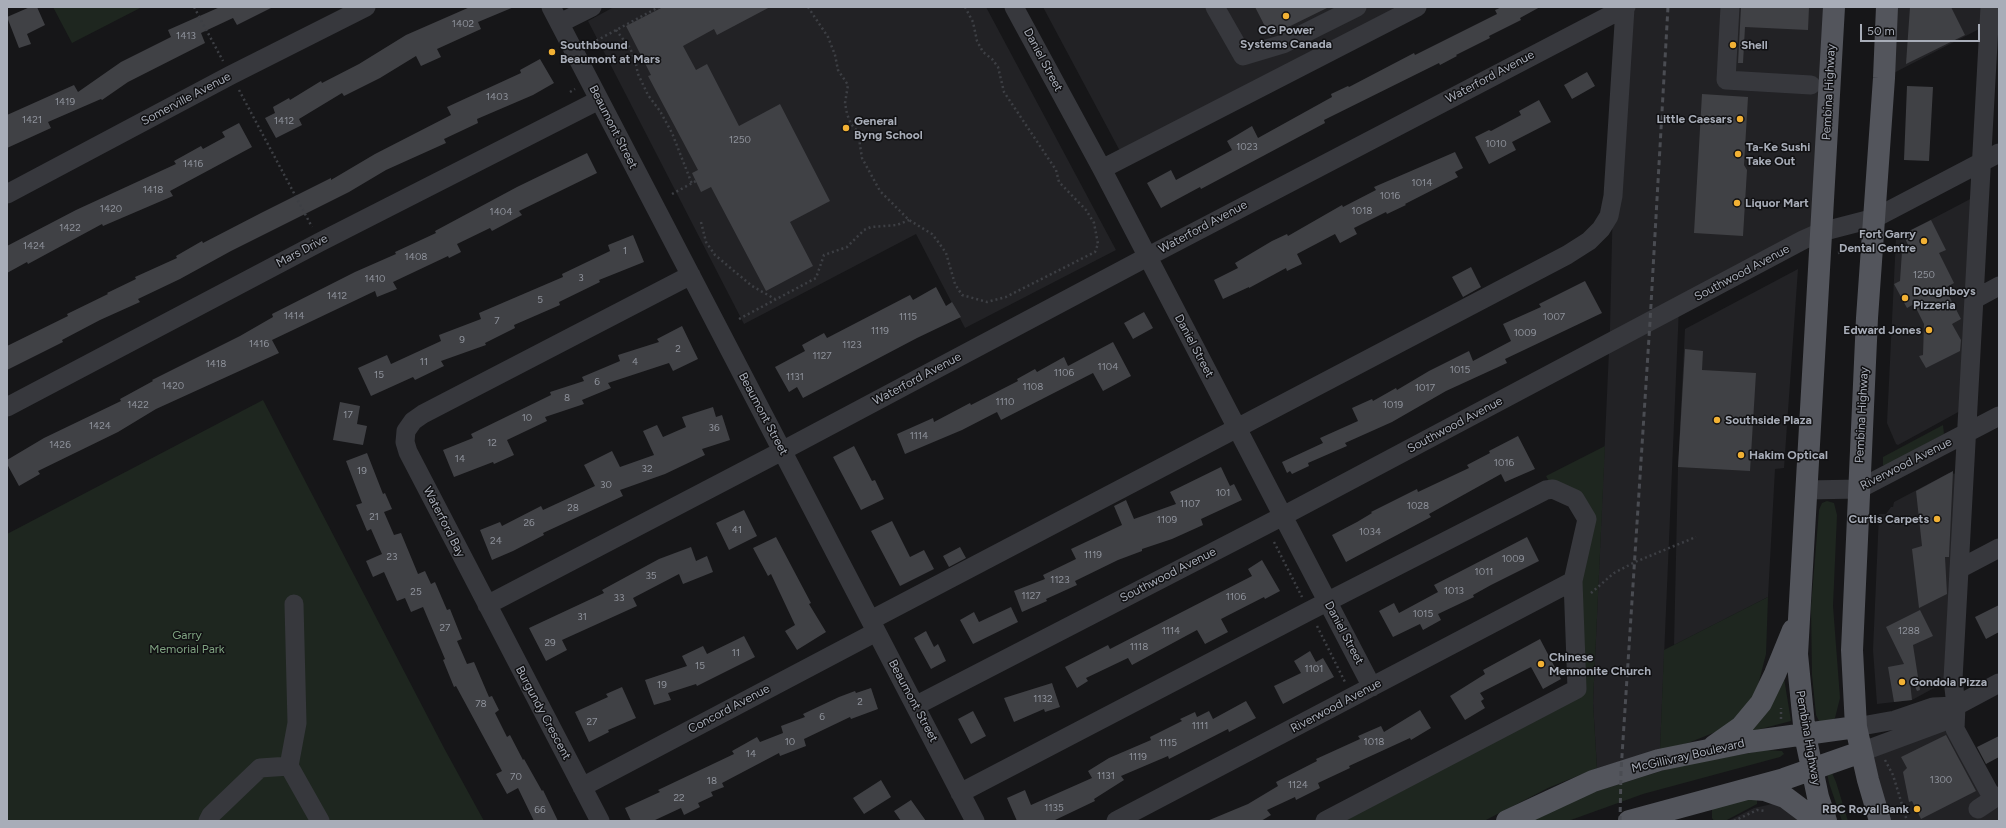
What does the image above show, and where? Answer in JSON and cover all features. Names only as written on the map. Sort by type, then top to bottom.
[{"type":"main road","name":"Pembina Highway","points":[[1826,821],[1812,770],[1805,734],[1798,673],[1798,618],[1807,490],[1834,7]]},
{"type":"main road","name":"Pembina Highway","points":[[1880,821],[1861,752],[1856,727],[1852,650],[1867,318],[1875,218],[1887,7]]},
{"type":"main road","points":[[1707,750],[1733,733],[1747,721],[1761,703],[1776,674],[1798,618]]},
{"type":"main road","name":"McGillivray Boulevard","points":[[1507,821],[1593,781],[1659,760],[1707,750],[1856,727]]},
{"type":"main road","points":[[1629,821],[1812,770],[1861,752]]},
{"type":"main road","points":[[1747,789],[1765,790],[1780,794],[1818,821]]},
{"type":"street","name":"Somerville Avenue","points":[[7,194],[231,75],[366,7]]},
{"type":"street","points":[[555,15],[592,7]]},
{"type":"street","name":"Daniel Street","points":[[1014,7],[1102,169],[1372,687]]},
{"type":"street","points":[[1215,7],[1243,56],[1283,44],[1357,7]]},
{"type":"street","points":[[1102,169],[1417,7]]},
{"type":"street","name":"Waterford Avenue","points":[[782,451],[1146,256],[1625,7]]},
{"type":"street","name":"Concord Avenue","points":[[582,787],[1237,428],[1567,255],[1588,241],[1601,229],[1608,216],[1613,196],[1625,7]]},
{"type":"street","points":[[1730,7],[1726,80],[1811,85]]},
{"type":"street","points":[[1990,7],[1994,27],[1981,162],[1953,679],[1956,706],[1955,729],[1990,801]]},
{"type":"street","name":"Beaumont Street","points":[[555,15],[975,821]]},
{"type":"street","name":"Mars Drive","points":[[7,407],[320,242],[599,100]]},
{"type":"street","name":"Southwood Avenue","points":[[915,706],[1283,516],[1821,232],[1875,218],[1999,153]]},
{"type":"street","name":"Waterford Bay","points":[[487,605],[408,452],[405,442],[406,431],[413,421],[422,414],[690,275]]},
{"type":"street","points":[[1974,299],[1999,286]]},
{"type":"street","name":"Riverwood Avenue","points":[[1807,490],[1859,489],[1999,416]]},
{"type":"street","points":[[487,605],[782,451]]},
{"type":"street","points":[[960,793],[1328,601],[1546,490],[1553,489],[1574,499],[1587,519],[1573,581],[1577,689],[1325,821]]},
{"type":"street","points":[[1959,569],[1999,548]]},
{"type":"street","name":"Riverwood Avenue","points":[[1116,821],[1573,581]]},
{"type":"street","points":[[294,604],[297,723],[289,766],[320,821]]},
{"type":"street","name":"Burgundy Crescent","points":[[487,605],[600,821]]},
{"type":"street","points":[[1861,752],[1942,722],[1956,706],[1999,683]]},
{"type":"street","points":[[1856,727],[1895,720],[1933,707],[1956,706]]},
{"type":"street","points":[[208,821],[210,815],[260,768],[289,766]]},
{"type":"path","points":[[194,7],[320,242]]},
{"type":"path","points":[[592,43],[659,7]]},
{"type":"path","points":[[808,7],[828,37],[835,55],[838,70],[848,85],[845,103],[847,114],[851,124],[858,132],[862,145],[862,158],[880,191],[909,220],[932,234],[946,253],[955,284],[962,295],[986,302],[1006,297],[1095,252],[1098,244],[1094,223],[1086,210],[1059,182],[1053,166],[1004,92],[998,67],[992,58],[983,52],[977,41],[966,7]]},
{"type":"path","points":[[616,30],[630,48],[635,60],[638,74],[648,95],[660,111],[672,132],[692,184]]},
{"type":"path","points":[[672,194],[696,181]]},
{"type":"path","points":[[739,319],[816,278],[824,256],[847,247],[864,230],[871,227],[897,225],[909,220]]},
{"type":"path","points":[[701,222],[706,242],[715,255],[752,286],[775,300]]},
{"type":"path","points":[[1834,255],[1857,247]]},
{"type":"path","points":[[1574,608],[1614,573],[1635,562],[1696,536]]},
{"type":"path","points":[[1886,763],[1894,775],[1907,821]]},
{"type":"path","points":[[1734,821],[1757,810],[1772,812]]},
{"type":"shaded area","name":"General Byng School","points":[[614,7],[986,7],[1116,250],[965,328],[916,234],[744,324],[588,21]]},
{"type":"shaded area","points":[[1043,7],[1402,7],[1121,153]]},
{"type":"shaded area","points":[[1626,7],[1833,7],[1817,232],[1679,307],[1660,750],[1597,768],[1593,703],[1610,328],[1613,196]]},
{"type":"shaded area","points":[[1887,7],[1990,7],[1989,24],[1884,78]]},
{"type":"shaded area","points":[[1976,196],[1962,410],[1898,445],[1896,444],[1887,423],[1896,238]]},
{"type":"shaded area","points":[[1798,269],[1784,468],[1775,469],[1768,597],[1674,645],[1678,467],[1685,329]]},
{"type":"shaded area","points":[[1949,473],[1957,474],[1945,682],[1912,700],[1877,704],[1873,650],[1879,514],[1886,514],[1891,507],[1893,507],[1894,502]]},
{"type":"shaded area","points":[[1955,729],[1999,796],[1999,821],[1880,821],[1861,752],[1912,734]]},
{"type":"shaded area","points":[[1790,800],[1817,821],[1728,821],[1754,808]]},
{"type":"green space","points":[[53,7],[142,7],[72,43]]},
{"type":"green space","name":"Garry Memorial Park","points":[[263,400],[444,748],[484,821],[7,821],[7,534]]},
{"type":"green space","points":[[1943,425],[1944,434],[1886,466],[1883,465],[1883,457]]},
{"type":"green space","points":[[1605,446],[1593,703],[1597,768],[1548,788],[1484,821],[1331,821],[1577,689],[1573,581],[1587,519],[1553,489],[1546,476]]},
{"type":"green space","points":[[1827,501],[1834,503],[1837,515],[1833,606],[1840,698],[1835,718],[1832,721],[1819,721],[1816,715],[1812,675],[1811,607],[1819,510],[1822,503]]},
{"type":"green space","points":[[1768,597],[1766,654],[1754,701],[1723,729],[1688,743],[1660,750],[1664,650]]},
{"type":"green space","points":[[1784,678],[1791,721],[1749,732]]},
{"type":"green space","points":[[1766,750],[1782,751],[1784,754],[1780,757],[1643,794],[1568,821],[1530,821],[1591,793],[1677,766]]},
{"type":"green space","points":[[1827,773],[1832,773],[1836,782],[1848,821],[1842,821]]},
{"type":"green space","points":[[1757,799],[1757,804],[1725,821],[1714,821],[1712,818],[1712,810],[1716,802]]},
{"type":"building","points":[[30,7],[37,7],[45,25],[27,34],[31,44],[19,48],[7,17]]},
{"type":"building","points":[[220,7],[273,7],[237,25],[233,18],[201,33],[205,43],[128,82],[102,100],[101,99],[48,122],[51,128],[7,148],[7,115],[74,85],[78,92],[121,62],[171,37],[168,30]]},
{"type":"building","points":[[470,7],[514,7],[478,22],[481,29],[437,49],[441,57],[421,66],[416,56],[380,78],[344,96],[342,93],[299,119],[302,125],[276,138],[265,118],[275,113],[273,107],[289,98],[290,100],[321,81],[322,83],[359,64],[406,35]]},
{"type":"building","points":[[663,7],[770,7],[717,35],[714,29],[683,46],[696,70],[707,64],[739,126],[780,104],[830,201],[790,222],[813,266],[766,291],[711,187],[701,192],[692,173],[698,170],[648,76],[651,75],[626,26]]},
{"type":"building","name":"CG Power Systems Canada","points":[[1255,7],[1329,7],[1270,36]]},
{"type":"building","points":[[1502,7],[1540,7],[1520,18],[1521,20],[1489,36],[1490,38],[1456,55],[1457,56],[1440,65],[1439,63],[1324,120],[1325,123],[1201,189],[1200,187],[1161,208],[1147,183],[1171,170],[1176,180],[1232,150],[1227,141],[1252,126],[1258,138],[1332,97],[1331,94],[1348,86],[1349,87],[1414,53],[1415,55],[1497,14],[1495,10]]},
{"type":"building","points":[[1741,7],[1809,7],[1808,30],[1745,27],[1743,63],[1738,63]]},
{"type":"building","points":[[1910,7],[1951,7],[1965,35],[1906,64]]},
{"type":"building","points":[[540,59],[554,83],[533,95],[477,119],[478,123],[444,139],[446,143],[386,170],[349,192],[138,299],[140,302],[100,320],[62,340],[63,342],[7,370],[7,346],[68,316],[67,314],[136,279],[135,277],[177,258],[176,256],[202,241],[203,243],[331,178],[331,180],[375,154],[451,115],[447,107],[521,73],[520,70]]},
{"type":"building","points":[[1587,72],[1595,86],[1572,99],[1564,85]]},
{"type":"building","points":[[1907,86],[1933,87],[1929,161],[1904,160]]},
{"type":"building","points":[[1702,94],[1748,97],[1744,165],[1747,170],[1743,236],[1694,233]]},
{"type":"building","points":[[1539,100],[1551,122],[1512,142],[1516,150],[1489,164],[1475,137],[1489,130],[1491,131],[1521,115],[1519,111]]},
{"type":"building","points":[[239,123],[252,147],[170,191],[173,196],[103,226],[102,224],[28,264],[27,262],[7,273],[7,246],[76,210],[176,164],[174,161],[201,146],[203,149],[225,137],[222,132]]},
{"type":"building","points":[[1455,152],[1463,168],[1455,172],[1458,177],[1405,204],[1406,205],[1387,214],[1386,212],[1354,228],[1357,234],[1340,243],[1335,234],[1297,254],[1302,264],[1287,271],[1286,268],[1249,288],[1223,299],[1214,280],[1238,268],[1235,263],[1272,241],[1287,234],[1288,236],[1342,205],[1343,207],[1376,190],[1374,187]]},
{"type":"building","points":[[587,153],[597,173],[519,211],[522,215],[492,231],[490,228],[457,244],[461,252],[449,258],[448,256],[393,282],[397,289],[377,297],[375,291],[272,340],[279,353],[156,409],[118,432],[38,471],[40,474],[19,486],[7,464],[7,460],[44,438],[121,401],[120,399],[153,381],[152,380],[240,336],[273,317],[272,314],[355,272],[396,254],[395,252],[436,233],[435,231],[517,187]]},
{"type":"building","points":[[1931,220],[1946,250],[1939,253],[1954,283],[1945,288],[1961,319],[1952,324],[1961,340],[1960,351],[1926,368],[1919,356],[1923,355],[1924,324],[1914,304],[1907,308],[1894,284],[1900,281],[1902,251],[1909,247],[1903,234]]},
{"type":"building","points":[[633,235],[644,262],[599,280],[600,282],[559,302],[560,305],[514,325],[515,328],[485,343],[486,345],[441,361],[444,366],[415,380],[413,377],[371,396],[358,368],[387,355],[391,364],[441,341],[439,335],[481,319],[479,313],[563,277],[562,274],[610,251],[608,245]]},
{"type":"building","points":[[1471,267],[1481,287],[1463,297],[1452,277]]},
{"type":"building","points":[[1585,281],[1602,313],[1505,359],[1507,363],[1446,391],[1392,422],[1345,443],[1347,446],[1308,463],[1309,466],[1292,474],[1290,471],[1287,473],[1282,462],[1323,443],[1320,438],[1358,421],[1352,408],[1372,399],[1373,401],[1396,388],[1397,390],[1429,371],[1469,351],[1473,361],[1511,341],[1503,324],[1541,307],[1539,304]]},
{"type":"building","points":[[936,287],[946,306],[952,302],[961,317],[917,338],[803,398],[797,387],[789,392],[775,367],[805,351],[802,345],[824,333],[827,338],[910,295],[913,300]]},
{"type":"building","points":[[1144,312],[1153,328],[1133,339],[1124,323]]},
{"type":"building","points":[[682,326],[698,359],[673,371],[669,363],[608,383],[611,388],[582,400],[584,404],[545,417],[547,421],[507,440],[514,455],[494,464],[493,462],[454,477],[443,450],[473,438],[471,434],[551,395],[550,392],[584,381],[582,377],[620,361],[618,355],[659,342],[657,339]]},
{"type":"building","points":[[1113,342],[1131,376],[1103,391],[1093,373],[1001,420],[997,412],[962,430],[905,454],[897,434],[933,418],[934,422],[970,403],[971,405],[1018,381],[1017,379],[1035,369],[1037,372],[1064,357],[1068,366]]},
{"type":"building","name":"Southside Plaza","points":[[1685,349],[1703,351],[1702,370],[1756,373],[1750,471],[1678,467]]},
{"type":"building","points":[[340,402],[360,406],[357,424],[367,426],[363,445],[333,440]]},
{"type":"building","points":[[713,407],[716,417],[722,415],[730,440],[702,449],[705,455],[665,474],[620,490],[623,496],[543,533],[544,535],[492,560],[480,530],[500,522],[502,526],[541,506],[543,510],[595,486],[584,465],[612,451],[620,467],[654,455],[643,431],[657,425],[663,437],[686,427],[682,417]]},
{"type":"building","points":[[1518,436],[1535,469],[1505,482],[1501,474],[1429,514],[1431,517],[1346,562],[1332,535],[1357,522],[1372,513],[1371,512],[1417,489],[1418,492],[1469,468],[1467,465],[1490,453],[1489,451]]},
{"type":"building","points":[[854,446],[872,481],[875,480],[884,499],[861,510],[833,457]]},
{"type":"building","points":[[367,453],[383,494],[385,493],[392,509],[384,512],[394,535],[401,533],[418,574],[425,571],[431,584],[435,582],[447,610],[450,609],[462,639],[457,641],[467,664],[474,662],[489,697],[492,696],[499,710],[495,713],[507,737],[510,735],[523,760],[524,759],[542,791],[543,790],[558,821],[534,821],[518,788],[507,794],[496,774],[502,771],[456,686],[454,687],[443,660],[445,659],[423,607],[411,612],[405,598],[397,601],[384,572],[373,577],[366,561],[382,554],[371,529],[367,531],[356,505],[362,503],[346,461]]},
{"type":"building","points":[[1221,467],[1230,486],[1234,484],[1242,500],[1201,519],[1203,525],[1118,560],[1075,581],[1077,585],[1022,612],[1014,591],[1045,579],[1043,575],[1076,559],[1071,549],[1122,525],[1114,506],[1126,500],[1134,519],[1176,504],[1170,492]]},
{"type":"building","name":"Curtis Carpets","points":[[1953,471],[1949,557],[1945,557],[1947,594],[1919,608],[1912,549],[1922,546],[1916,491]]},
{"type":"building","points":[[744,510],[757,536],[729,550],[716,523]]},
{"type":"building","points":[[892,521],[910,557],[924,550],[934,569],[900,586],[871,531]]},
{"type":"building","points":[[776,537],[811,603],[809,604],[826,632],[797,650],[785,631],[795,625],[771,574],[768,576],[753,548]]},
{"type":"building","points":[[1527,537],[1539,561],[1491,585],[1473,595],[1474,597],[1438,614],[1441,620],[1423,630],[1420,624],[1393,637],[1379,611],[1394,603],[1399,613],[1438,592],[1434,585]]},
{"type":"building","points":[[691,547],[696,561],[707,556],[713,572],[683,584],[679,574],[633,598],[637,606],[562,640],[567,650],[546,661],[529,628],[604,593],[602,590],[659,559]]},
{"type":"building","points":[[960,547],[966,558],[949,567],[943,556]]},
{"type":"building","points":[[1262,560],[1280,591],[1265,599],[1264,597],[1221,619],[1228,632],[1205,644],[1197,630],[1132,665],[1128,658],[1086,678],[1088,681],[1077,688],[1065,667],[1108,645],[1110,649],[1252,576],[1248,569]]},
{"type":"building","points":[[1999,605],[1999,632],[1986,639],[1975,617]]},
{"type":"building","points":[[1011,607],[1018,622],[973,644],[960,620],[974,612],[979,622]]},
{"type":"building","points":[[1920,610],[1933,636],[1913,645],[1920,690],[1917,691],[1913,682],[1910,682],[1912,700],[1894,702],[1888,667],[1904,664],[1886,627]]},
{"type":"building","points":[[926,631],[934,647],[938,644],[946,661],[931,669],[914,638]]},
{"type":"building","points":[[744,636],[755,657],[697,686],[696,684],[668,693],[671,700],[654,705],[645,680],[687,666],[682,656],[703,646],[707,654]]},
{"type":"building","points":[[1540,639],[1561,679],[1543,689],[1531,667],[1480,693],[1484,699],[1481,701],[1485,708],[1465,720],[1450,696],[1485,674],[1483,670]]},
{"type":"building","points":[[1310,651],[1316,662],[1323,658],[1334,677],[1283,704],[1274,686],[1301,673],[1294,661]]},
{"type":"building","points":[[1052,683],[1060,707],[1045,712],[1044,709],[1014,722],[1004,698]]},
{"type":"building","points":[[622,687],[636,718],[608,730],[609,732],[589,742],[575,712],[608,697],[606,694]]},
{"type":"building","points":[[871,688],[878,709],[851,719],[850,717],[804,739],[806,746],[780,756],[779,753],[722,783],[724,787],[711,792],[713,796],[698,803],[700,807],[684,815],[681,808],[653,821],[631,821],[625,808],[660,792],[658,790],[734,754],[732,751],[757,737],[760,742],[783,733],[781,726],[805,717],[803,714],[839,697],[855,691],[856,693]]},
{"type":"building","points":[[1246,701],[1256,718],[1229,732],[1228,729],[1169,759],[1168,756],[1121,776],[1124,780],[1094,799],[1095,801],[1053,821],[1017,821],[1007,798],[1025,790],[1031,805],[1092,778],[1088,771],[1109,758],[1151,740],[1150,737],[1182,721],[1180,719],[1195,712],[1197,717],[1209,711],[1213,719]]},
{"type":"building","points":[[1420,710],[1431,728],[1411,740],[1410,738],[1349,766],[1350,768],[1318,783],[1320,788],[1296,800],[1295,797],[1267,810],[1271,815],[1261,821],[1207,821],[1248,804],[1278,786],[1276,782],[1317,761],[1316,759],[1360,739],[1358,736],[1381,726],[1384,732]]},
{"type":"building","points":[[973,711],[986,736],[971,744],[958,719]]},
{"type":"building","points":[[1946,735],[1976,791],[1921,819],[1912,801],[1909,802],[1903,772],[1907,768],[1901,757]]},
{"type":"building","points":[[1999,736],[1999,757],[1986,764],[1977,747]]},
{"type":"building","points":[[881,780],[891,797],[864,814],[853,798]]},
{"type":"building","points":[[911,800],[926,821],[901,821],[894,811]]},
{"type":"railway","points":[[1620,821],[1621,771],[1650,322],[1668,7]]},
{"type":"place","name":"CG Power Systems Canada","points":[[1286,16]]},
{"type":"place","name":"Shell","points":[[1733,45]]},
{"type":"place","name":"Southbound Beaumont at Mars","points":[[552,52]]},
{"type":"place","name":"Little Caesars","points":[[1740,119]]},
{"type":"place","name":"General Byng School","points":[[846,128]]},
{"type":"place","name":"Ta-Ke Sushi Take Out","points":[[1738,154]]},
{"type":"place","name":"Liquor Mart","points":[[1737,203]]},
{"type":"place","name":"Fort Garry Dental Centre","points":[[1924,241]]},
{"type":"place","name":"Doughboys Pizzeria","points":[[1905,298]]},
{"type":"place","name":"Edward Jones","points":[[1929,330]]},
{"type":"place","name":"Southside Plaza","points":[[1717,420]]},
{"type":"place","name":"Hakim Optical","points":[[1741,455]]},
{"type":"place","name":"Curtis Carpets","points":[[1937,519]]},
{"type":"place","name":"Chinese Mennonite Church","points":[[1541,664]]},
{"type":"place","name":"Gondola Pizza","points":[[1902,682]]},
{"type":"place","name":"RBC Royal Bank","points":[[1917,809]]}]
